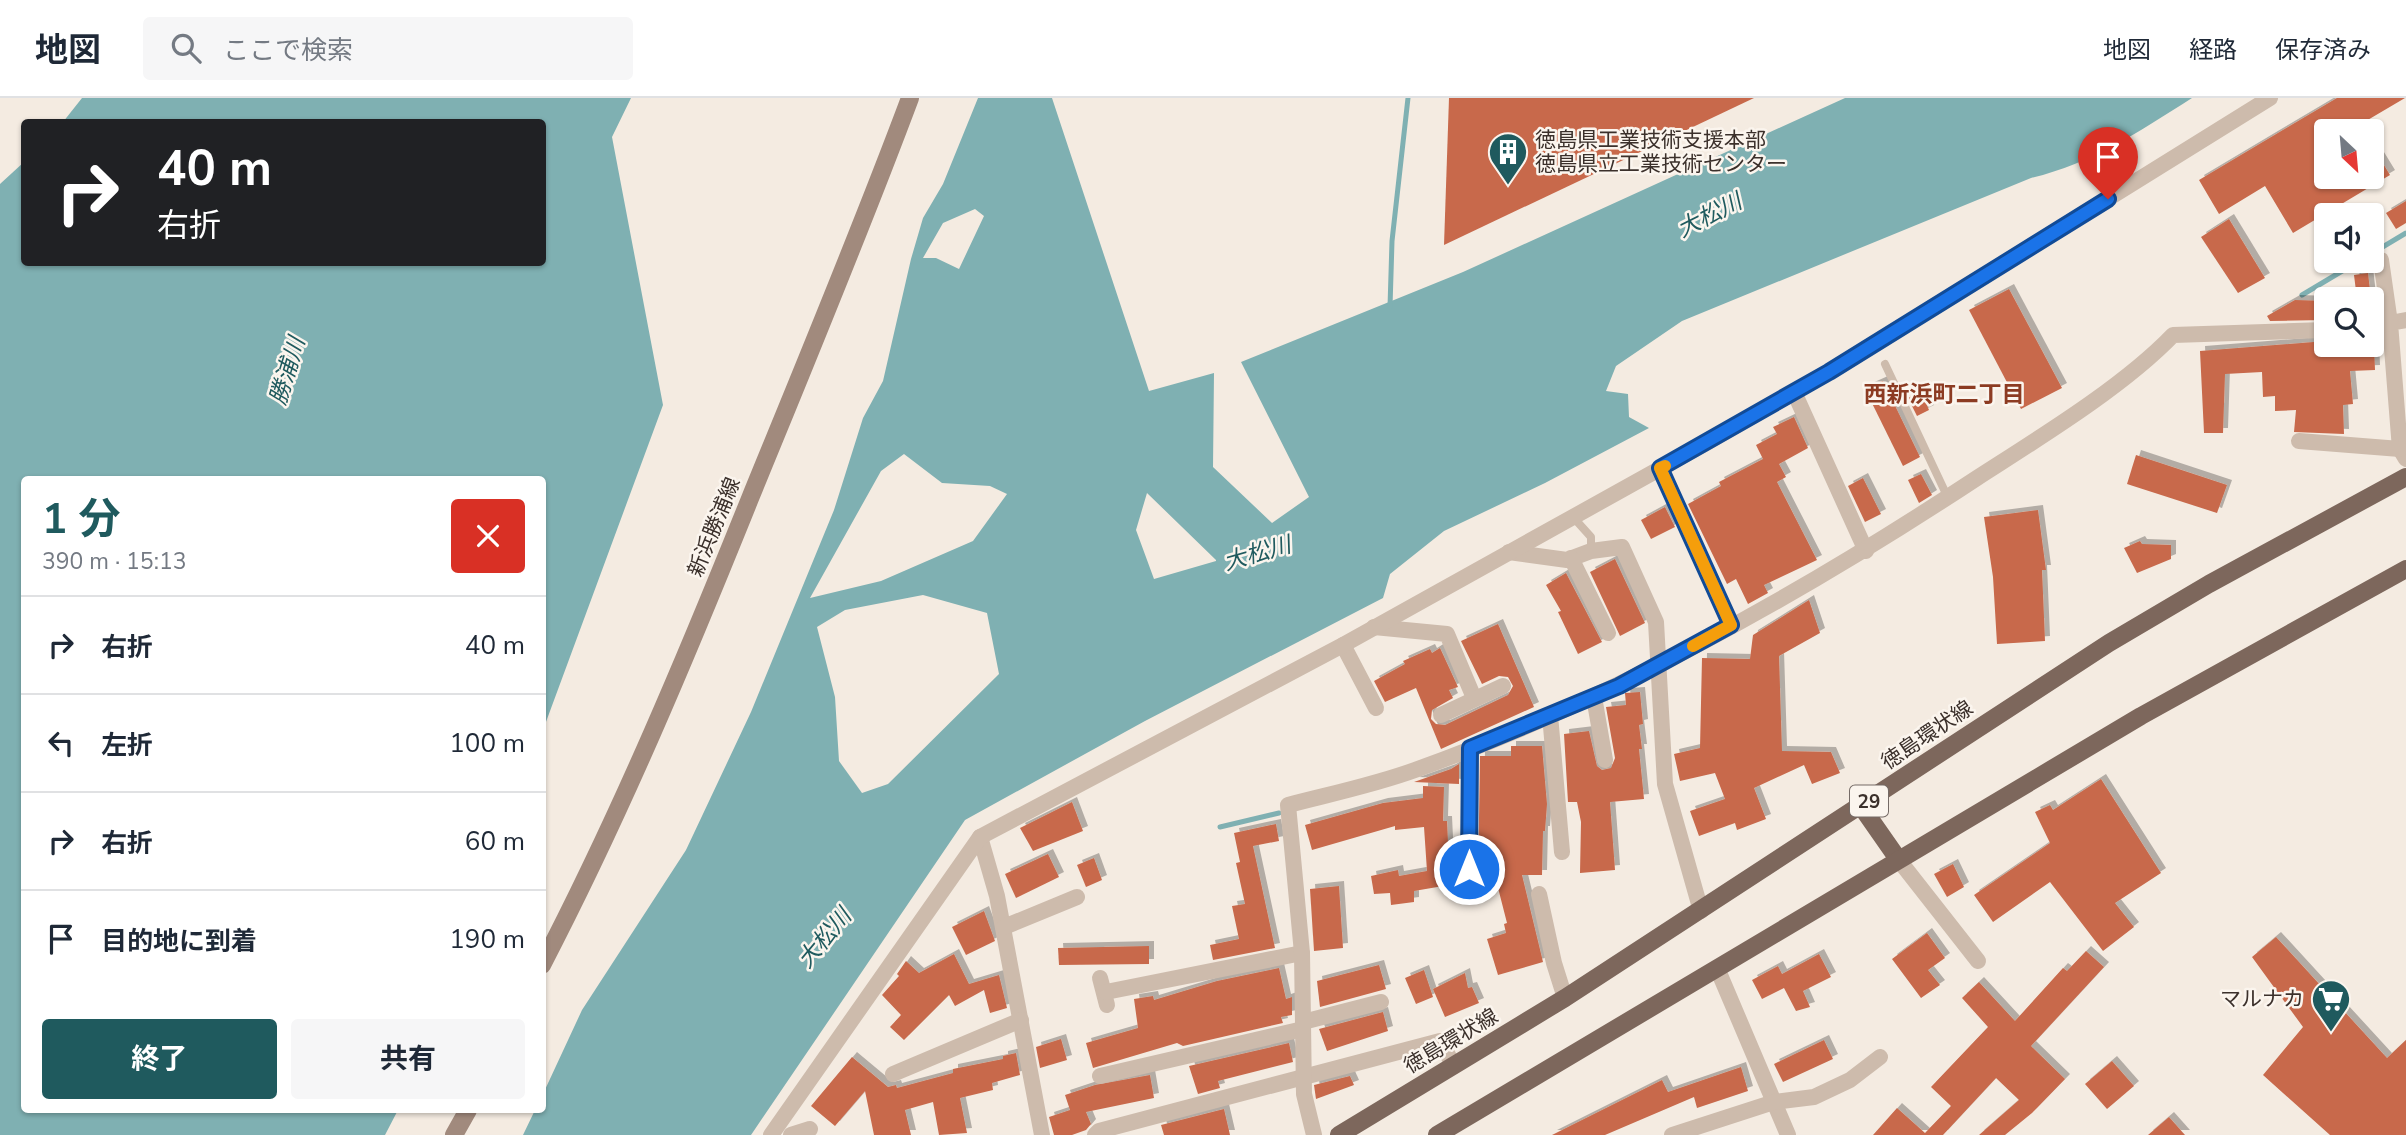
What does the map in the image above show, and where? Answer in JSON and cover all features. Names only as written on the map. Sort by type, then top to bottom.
[{"type":"main road","name":"新浜勝浦線","points":[[546,957],[583,886],[682,667],[864,222],[910,98]]},
{"type":"main road","name":"徳島環状線","points":[[1339,1135],[1565,998],[2109,643],[2209,584],[2406,477]]},
{"type":"main road","points":[[1437,1135],[2153,709],[2406,569]]},
{"type":"main road","points":[[1861,806],[1898,859]]},
{"type":"main road","points":[[454,1135],[466,1113]]},
{"type":"street","points":[[771,1135],[980,837],[1343,645],[1794,393],[2270,98]]},
{"type":"street","points":[[2300,441],[2403,454],[2398,321],[2384,271]]},
{"type":"street","points":[[1314,1135],[1303,1079],[1302,953],[1288,805],[1414,770],[1594,697],[1660,664],[1866,551],[1948,498],[2153,356],[2173,335],[2314,330]]},
{"type":"street","points":[[1794,393],[1866,551]]},
{"type":"street","points":[[1660,468],[1731,625]]},
{"type":"street","points":[[1509,552],[1571,558],[1591,551],[1622,547],[1656,622],[1665,784],[1701,911]]},
{"type":"street","points":[[1571,558],[1608,633]]},
{"type":"street","points":[[1374,627],[1447,634],[1474,698]]},
{"type":"street","points":[[1343,645],[1376,708]]},
{"type":"street","points":[[1441,715],[1503,686]]},
{"type":"street","points":[[1594,697],[1605,760]]},
{"type":"street","points":[[1550,715],[1562,852]]},
{"type":"street","points":[[1469,869],[1470,748]]},
{"type":"street","points":[[980,837],[1004,928],[1042,1135]]},
{"type":"street","points":[[1898,859],[1978,961]]},
{"type":"street","points":[[1539,894],[1554,963],[1565,998]]},
{"type":"street","points":[[1004,928],[1077,897]]},
{"type":"street","points":[[1104,992],[1302,953]]},
{"type":"street","points":[[1717,968],[1788,1135]]},
{"type":"street","points":[[1100,1076],[1303,1025],[1381,1002]]},
{"type":"street","points":[[893,1074],[1021,1020]]},
{"type":"street","points":[[1095,1135],[1099,1131],[1161,1114],[1440,1041],[1454,1066]]},
{"type":"street","points":[[1672,1135],[1774,1102],[1814,1097],[1850,1080],[1880,1057]]},
{"type":"street","points":[[791,1135],[810,1129]]},
{"type":"lane","points":[[1885,364],[1948,498]]},
{"type":"lane","points":[[1573,517],[1591,537],[1591,551]]},
{"type":"water","name":"勝浦川","points":[[82,98],[631,98],[612,137],[663,405],[546,722],[546,476],[21,476],[21,1113],[396,1113],[385,1135],[0,1135],[0,184],[21,165],[21,266],[546,266],[546,119],[65,119]]},
{"type":"water","name":"大松川","points":[[978,98],[1052,98],[1149,391],[1214,373],[1213,467],[1272,523],[1309,497],[1241,362],[1463,272],[1845,98],[2192,98],[2095,155],[2031,178],[1682,321],[1616,366],[1606,391],[1628,394],[1629,417],[1649,428],[1545,483],[1444,531],[1390,574],[1383,598],[1145,721],[965,820],[751,1135],[523,1135],[534,1113],[546,1113],[546,1088],[582,1010],[686,850],[751,712],[834,510],[863,418],[883,381],[923,218],[943,184]],"holes":[[[975,209],[984,216],[959,269],[936,258],[923,258],[943,223]],[[904,454],[942,483],[990,486],[1007,494],[973,541],[881,581],[810,598],[881,471]],[[1147,493],[1216,560],[1216,561],[1154,579],[1136,530]],[[923,595],[987,613],[999,674],[888,784],[862,793],[839,761],[835,697],[817,627],[845,610]]]},
{"type":"building","name":"徳島県工業技術支援本部 徳島県立工業技術センター","points":[[1449,98],[1754,98],[1444,245]]},
{"type":"building","points":[[2337,98],[2405,98],[2369,119],[2314,119],[2314,189],[2367,189],[2343,203],[2314,203],[2314,220],[2293,233],[2265,186],[2219,214],[2199,180]]},
{"type":"building","points":[[2384,165],[2390,175],[2384,179]]},
{"type":"building","points":[[2406,201],[2406,223],[2396,229],[2386,213]]},
{"type":"building","points":[[2229,219],[2265,278],[2238,293],[2201,237]]},
{"type":"building","points":[[2368,273],[2370,287],[2356,287],[2354,275]]},
{"type":"building","points":[[2009,289],[2062,388],[2021,409],[1969,310]]},
{"type":"building","points":[[2295,300],[2314,301],[2314,320],[2270,321],[2267,316]]},
{"type":"building","points":[[2314,342],[2314,357],[2374,357],[2375,370],[2350,371],[2353,404],[2343,405],[2344,434],[2294,432],[2296,410],[2275,411],[2275,396],[2263,397],[2262,372],[2225,374],[2223,433],[2204,433],[2200,351]]},
{"type":"building","points":[[1883,381],[1920,457],[1903,466],[1865,389]]},
{"type":"building","points":[[1921,392],[1929,410],[1917,416],[1908,398]]},
{"type":"building","points":[[1794,417],[1808,448],[1779,464],[1786,477],[1777,482],[1817,560],[1764,585],[1768,593],[1748,604],[1736,579],[1727,584],[1688,504],[1721,486],[1719,482],[1763,459],[1756,445],[1777,434],[1773,427]]},
{"type":"building","points":[[2136,455],[2227,485],[2217,513],[2127,484]]},
{"type":"building","points":[[1921,474],[1932,495],[1919,503],[1908,480]]},
{"type":"building","points":[[1863,478],[1881,514],[1865,522],[1848,486]]},
{"type":"building","points":[[1665,507],[1675,527],[1651,539],[1641,520]]},
{"type":"building","points":[[2038,510],[2046,570],[2042,570],[2045,641],[1997,644],[1993,577],[1984,517]]},
{"type":"building","points":[[2140,541],[2142,544],[2171,545],[2171,559],[2137,573],[2124,548]]},
{"type":"building","points":[[1615,559],[1645,623],[1620,636],[1590,572]]},
{"type":"building","points":[[1566,573],[1602,642],[1578,654],[1558,612],[1561,611],[1546,585]]},
{"type":"building","points":[[1809,600],[1820,633],[1779,656],[1782,751],[1831,752],[1840,773],[1812,784],[1804,765],[1754,788],[1766,819],[1737,830],[1735,823],[1699,836],[1690,811],[1725,799],[1715,773],[1680,781],[1674,754],[1700,748],[1702,658],[1750,659],[1753,635]]},
{"type":"building","points":[[1498,624],[1534,707],[1441,749],[1416,688],[1385,702],[1374,681],[1405,664],[1403,661],[1430,649],[1432,653],[1440,648],[1458,687],[1449,690],[1453,698],[1432,710],[1431,719],[1436,724],[1445,725],[1508,695],[1513,686],[1508,677],[1499,676],[1482,684],[1461,641]]},
{"type":"building","points":[[1640,692],[1643,724],[1639,725],[1642,749],[1639,749],[1644,799],[1610,802],[1615,870],[1580,873],[1581,822],[1577,802],[1568,802],[1564,734],[1589,731],[1597,766],[1602,770],[1611,768],[1615,758],[1606,707],[1626,705],[1625,693]]},
{"type":"building","points":[[1511,746],[1542,746],[1547,804],[1542,875],[1522,875],[1543,962],[1498,975],[1487,939],[1506,933],[1504,924],[1507,923],[1496,880],[1478,881],[1480,756],[1511,756]]},
{"type":"building","points":[[1459,764],[1459,784],[1414,782],[1451,769]]},
{"type":"building","points":[[2101,779],[2161,873],[2115,903],[2134,927],[2103,951],[2050,882],[1993,922],[1974,895],[2050,843],[2035,812],[2050,805],[2053,810]]},
{"type":"building","points":[[1423,786],[1444,787],[1443,821],[1447,821],[1449,864],[1445,864],[1449,885],[1414,891],[1414,902],[1391,905],[1390,893],[1374,894],[1371,876],[1398,870],[1399,876],[1427,871],[1424,827],[1395,830],[1395,826],[1312,850],[1305,825],[1383,803],[1423,798]]},
{"type":"building","points":[[1072,802],[1083,831],[1033,851],[1020,828]]},
{"type":"building","points":[[1276,824],[1279,841],[1253,846],[1275,948],[1213,960],[1210,945],[1239,939],[1232,906],[1245,904],[1236,863],[1240,862],[1234,833]]},
{"type":"building","points":[[1048,854],[1059,877],[1016,898],[1005,874]]},
{"type":"building","points":[[1094,858],[1102,880],[1086,887],[1077,865]]},
{"type":"building","points":[[1953,864],[1964,887],[1947,897],[1934,874]]},
{"type":"building","points":[[1339,886],[1343,948],[1314,951],[1310,889]]},
{"type":"building","points":[[984,911],[995,941],[966,955],[952,927]]},
{"type":"building","points":[[1927,933],[1945,958],[1928,970],[1940,985],[1921,998],[1892,959]]},
{"type":"building","name":"マルナカ","points":[[2276,937],[2387,1058],[2406,1040],[2406,1135],[2330,1135],[2263,1075],[2303,1027],[2252,957]]},
{"type":"building","points":[[1149,946],[1149,964],[1059,965],[1058,948]]},
{"type":"building","points":[[2086,951],[2104,967],[2031,1046],[2065,1079],[2032,1113],[2005,1135],[1979,1135],[2019,1100],[1996,1078],[1943,1135],[1873,1135],[1897,1108],[1925,1133],[1951,1106],[1931,1087],[1988,1027],[1962,998],[1979,982],[2015,1021],[2063,968],[2067,971]]},
{"type":"building","points":[[954,954],[969,984],[999,975],[1007,1008],[990,1013],[984,990],[955,1006],[949,995],[904,1040],[890,1027],[901,1015],[882,995],[899,976],[897,974],[906,961],[919,973]]},
{"type":"building","points":[[1819,954],[1831,977],[1803,991],[1810,1007],[1796,1011],[1784,988],[1762,999],[1752,980],[1778,966],[1782,974]]},
{"type":"building","points":[[1379,965],[1386,989],[1320,1007],[1317,981]]},
{"type":"building","points":[[1279,968],[1286,999],[1292,997],[1292,1015],[1281,1017],[1283,1023],[1183,1046],[1177,1043],[1093,1068],[1086,1043],[1138,1028],[1134,999],[1153,996],[1154,1000],[1217,981]]},
{"type":"building","points":[[1424,970],[1433,997],[1416,1004],[1405,978]]},
{"type":"building","points":[[1465,973],[1468,988],[1472,987],[1479,1003],[1445,1017],[1433,989]]},
{"type":"building","points":[[1383,1012],[1388,1031],[1327,1051],[1319,1029]]},
{"type":"building","points":[[1061,1039],[1067,1060],[1040,1068],[1036,1047]]},
{"type":"building","points":[[1824,1040],[1833,1059],[1783,1082],[1774,1064]]},
{"type":"building","points":[[1289,1043],[1293,1062],[1218,1081],[1220,1088],[1198,1094],[1189,1066]]},
{"type":"building","points":[[1016,1053],[1020,1075],[992,1083],[993,1090],[960,1098],[967,1133],[939,1135],[933,1102],[905,1110],[911,1135],[874,1135],[865,1091],[835,1126],[811,1106],[852,1057],[888,1087],[896,1085],[897,1088],[953,1073],[953,1069],[1003,1059],[1003,1056]]},
{"type":"building","points":[[2112,1061],[2134,1086],[2107,1109],[2085,1084]]},
{"type":"building","points":[[1741,1067],[1748,1091],[1697,1108],[1694,1097],[1605,1135],[1552,1135],[1662,1080],[1668,1092]]},
{"type":"building","points":[[1150,1075],[1154,1098],[1086,1112],[1091,1124],[1086,1130],[1072,1135],[1054,1135],[1049,1117],[1070,1110],[1065,1095],[1095,1085]]},
{"type":"building","points":[[1350,1076],[1354,1085],[1316,1099],[1314,1085]]},
{"type":"building","points":[[1224,1109],[1230,1135],[1164,1135],[1161,1125]]},
{"type":"building","points":[[2169,1117],[2185,1135],[2148,1135]]},
{"type":"waterway","points":[[1390,307],[1392,241],[1408,98]]},
{"type":"waterway","points":[[2384,246],[2406,233]]},
{"type":"waterway","points":[[2302,295],[2339,273]]},
{"type":"waterway","points":[[1220,827],[1279,813]]},
{"type":"slow traffic","points":[[1665,466],[1660,468],[1731,625],[1693,646]]},
{"type":"place","name":"徳島県工業技術支援本部 徳島県立工業技術センター","points":[[1508,186]]},
{"type":"place","name":"マルナカ","points":[[2331,1033]]},
{"type":"district","name":"西新浜町二丁目","points":[[1944,394]]},
{"type":"route","points":[[1469,869],[1470,748],[1619,686],[1731,625],[1660,468],[1829,372],[2108,199]]}]
